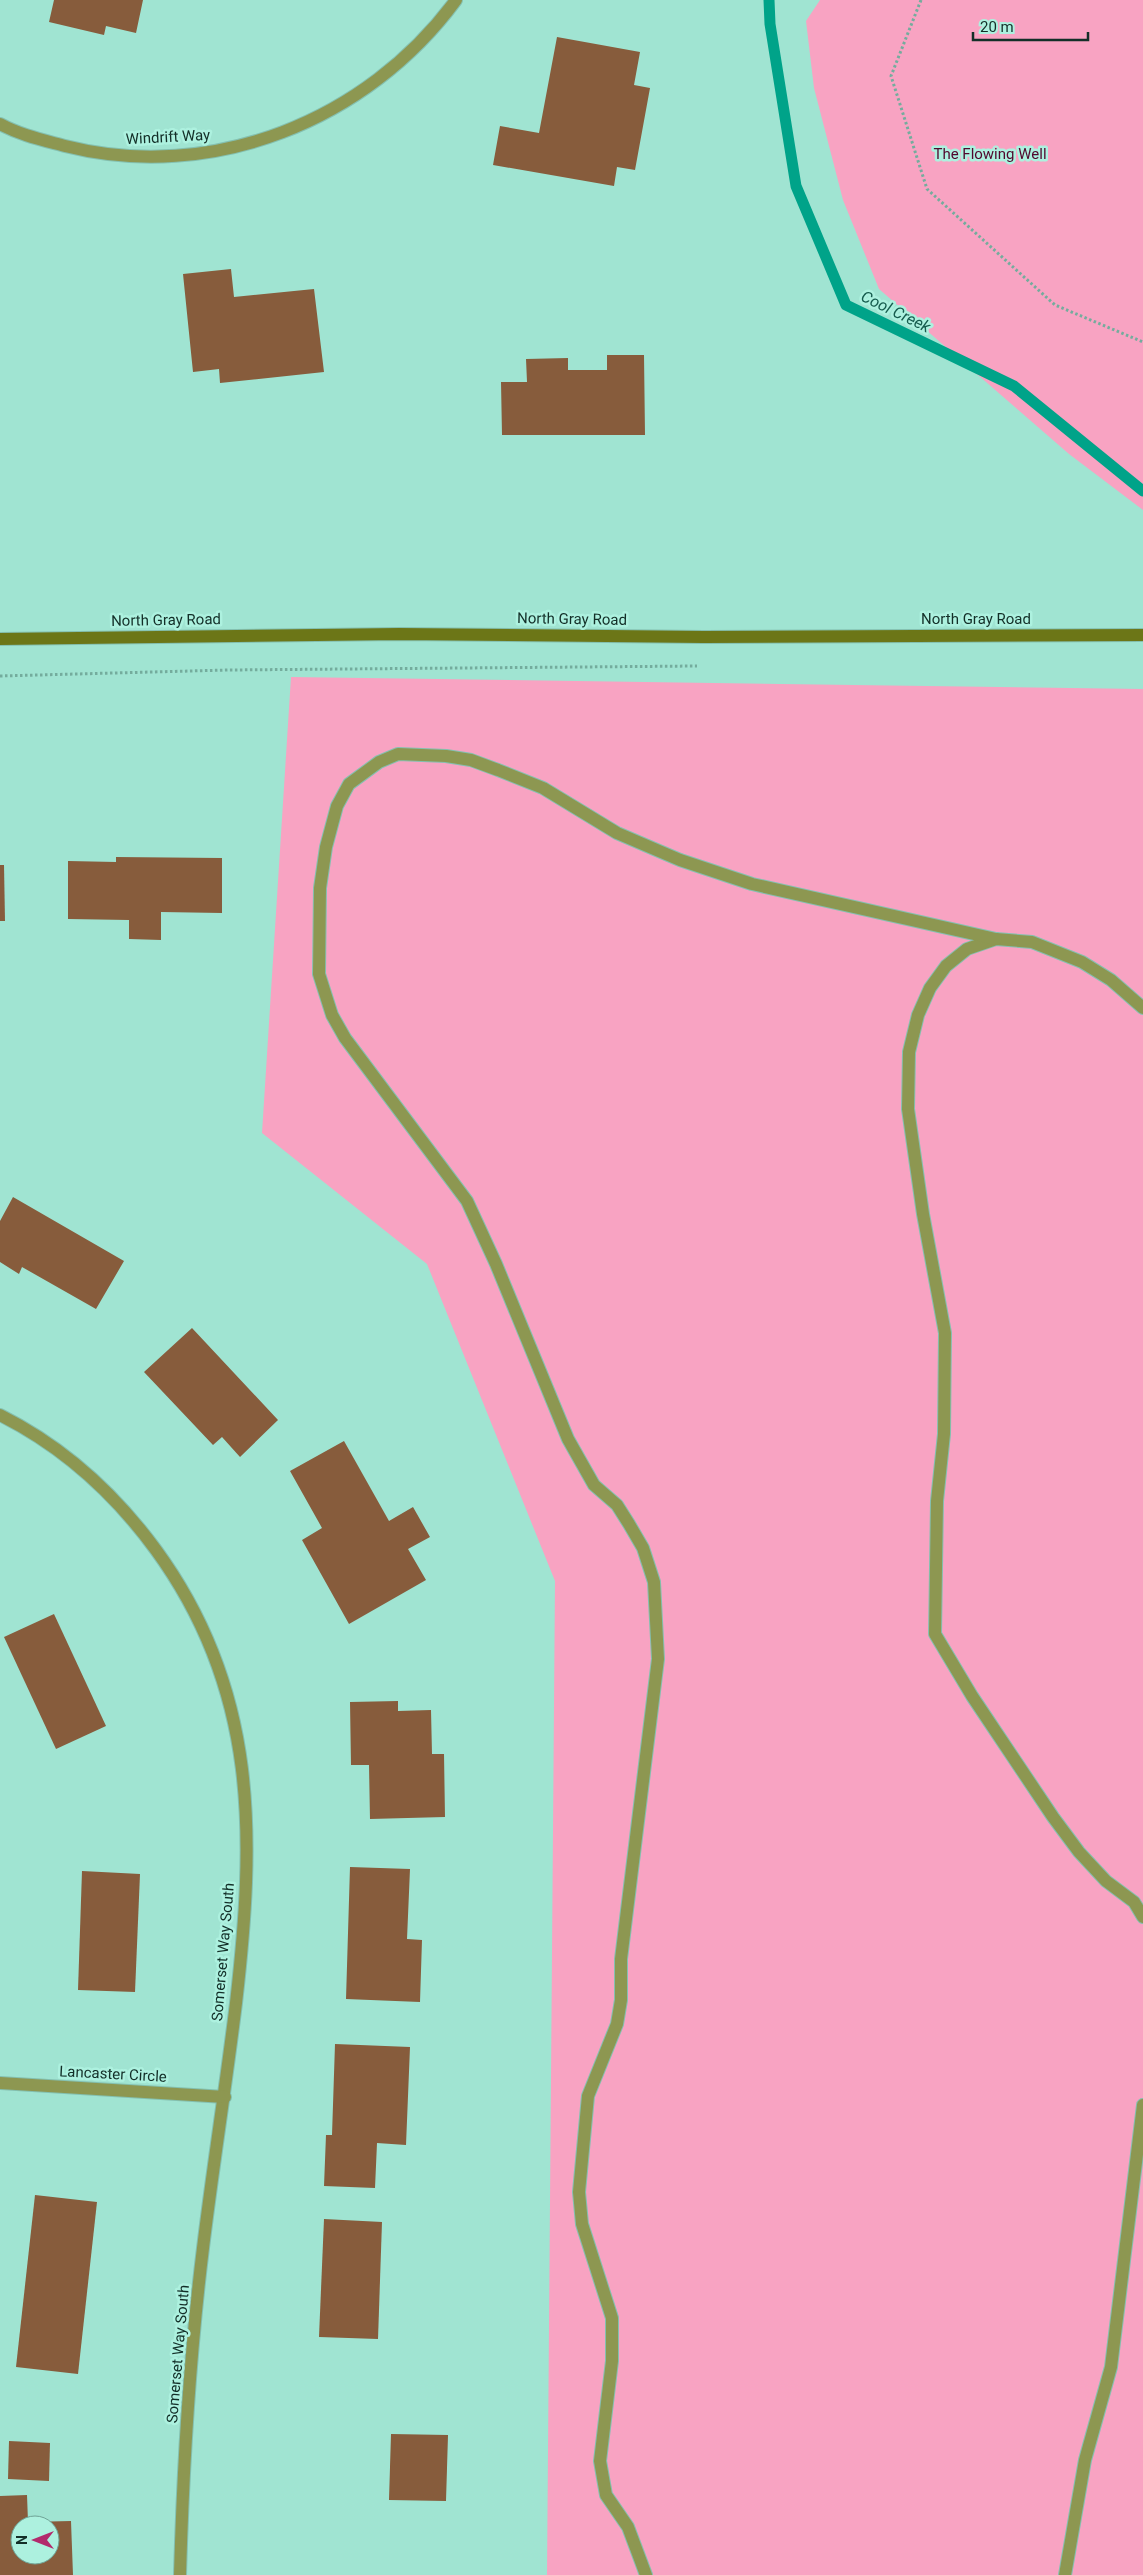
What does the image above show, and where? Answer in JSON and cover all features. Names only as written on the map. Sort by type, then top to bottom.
[{"type":"street","name":"Windrift Way","points":[[0,124],[41,140],[115,156],[162,156],[236,147],[270,138],[334,109],[371,86],[421,43],[456,0]]},
{"type":"street","name":"North Gray Road","points":[[0,639],[399,634],[704,637],[1143,635]]},
{"type":"street","points":[[646,2575],[628,2527],[606,2495],[600,2461],[612,2361],[612,2318],[582,2224],[579,2192],[588,2096],[617,2024],[620,2000],[620,1959],[658,1659],[654,1582],[643,1548],[630,1524],[617,1505],[594,1485],[568,1439],[496,1264],[467,1201],[345,1038],[332,1015],[319,974],[320,888],[326,847],[337,806],[349,784],[379,762],[398,754],[446,756],[470,760],[534,784],[617,833],[680,860],[743,881],[996,940],[1032,942],[1082,962],[1111,980],[1143,1008]]},
{"type":"street","points":[[996,940],[967,949],[946,966],[930,988],[918,1015],[909,1052],[908,1110],[914,1157],[945,1332],[944,1434],[937,1500],[935,1634],[972,1696],[1053,1817],[1079,1852],[1106,1881],[1134,1902],[1143,1917]]},
{"type":"street","name":"Somerset Way South","points":[[3,1416],[73,1460],[122,1506],[166,1563],[207,1637],[221,1674],[234,1722],[247,1810],[246,1890],[225,2097],[203,2249],[194,2340],[180,2575]]},
{"type":"street","name":"Lancaster Circle","points":[[0,2083],[225,2097]]},
{"type":"street","points":[[1065,2575],[1085,2460],[1112,2367],[1143,2105]]},
{"type":"path","points":[[921,0],[891,76],[927,189],[1055,305],[1143,342]]},
{"type":"path","points":[[0,676],[228,670],[704,666]]},
{"type":"green space","name":"The Flowing Well","points":[[820,0],[1143,0],[1143,510],[1069,454],[879,289],[843,200],[814,88],[806,21]]},
{"type":"green space","points":[[291,677],[1143,689],[1143,2575],[547,2575],[555,1581],[427,1264],[262,1133]]},
{"type":"building","points":[[54,0],[143,0],[136,33],[106,26],[104,35],[49,22]]},
{"type":"building","points":[[557,37],[640,52],[634,85],[650,88],[635,170],[617,167],[614,186],[493,165],[500,126],[539,133]]},
{"type":"building","points":[[231,269],[234,297],[314,289],[324,372],[220,383],[219,369],[193,372],[183,274]]},
{"type":"building","points":[[607,355],[644,355],[645,435],[502,435],[501,382],[527,382],[526,359],[568,358],[568,370],[607,370]]},
{"type":"building","points":[[116,857],[222,858],[222,913],[161,912],[161,940],[129,939],[129,920],[68,919],[68,861],[116,862]]},
{"type":"building","points":[[0,865],[4,865],[5,921],[0,921]]},
{"type":"building","points":[[13,1197],[124,1261],[96,1309],[22,1267],[19,1274],[0,1262],[0,1221]]},
{"type":"building","points":[[192,1328],[278,1420],[240,1457],[222,1437],[213,1445],[144,1372]]},
{"type":"building","points":[[344,1441],[389,1521],[413,1507],[430,1537],[408,1549],[426,1580],[349,1624],[302,1540],[322,1528],[290,1471]]},
{"type":"building","points":[[54,1614],[106,1726],[56,1749],[4,1637]]},
{"type":"building","points":[[398,1701],[398,1711],[431,1710],[432,1754],[444,1754],[445,1817],[370,1819],[369,1765],[351,1765],[350,1702]]},
{"type":"building","points":[[350,1867],[410,1869],[407,1939],[422,1940],[420,2002],[346,1999]]},
{"type":"building","points":[[82,1871],[140,1874],[135,1992],[78,1990]]},
{"type":"building","points":[[335,2044],[410,2047],[406,2145],[377,2143],[375,2188],[324,2186],[326,2135],[332,2135]]},
{"type":"building","points":[[35,2195],[97,2202],[78,2374],[16,2367]]},
{"type":"building","points":[[324,2219],[382,2222],[378,2339],[319,2337]]},
{"type":"building","points":[[391,2434],[448,2435],[446,2501],[389,2500]]},
{"type":"building","points":[[9,2441],[50,2443],[49,2481],[8,2479]]},
{"type":"building","points":[[27,2495],[28,2515],[10,2515],[10,2565],[60,2565],[60,2521],[71,2521],[73,2575],[0,2575],[0,2496]]},
{"type":"waterway","name":"Cool Creek","points":[[769,0],[770,24],[796,186],[846,305],[1014,386],[1143,491]]}]
